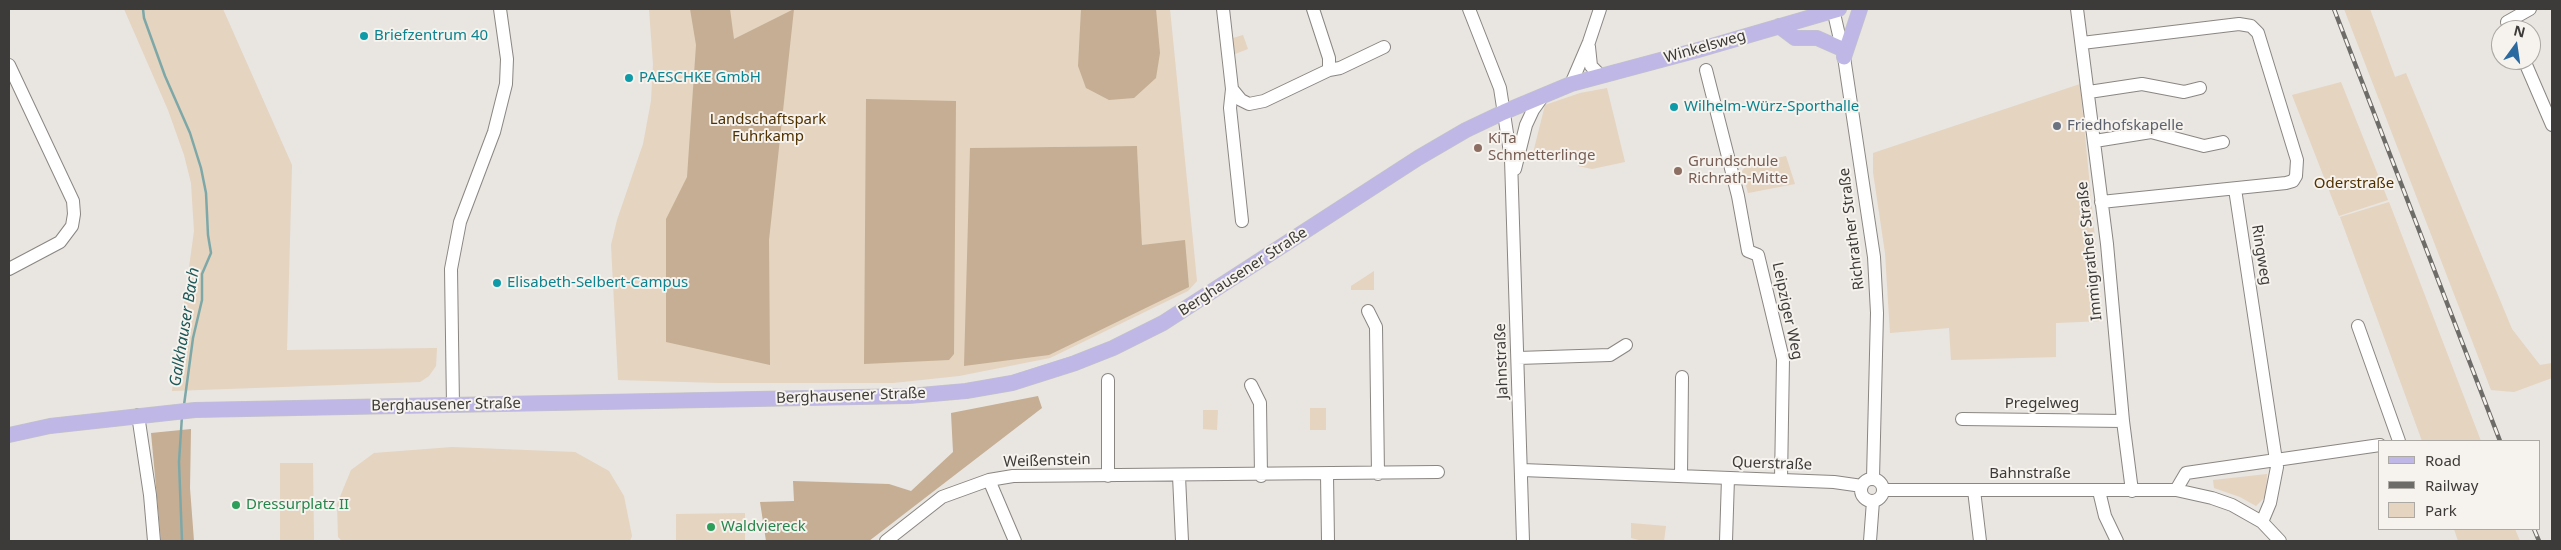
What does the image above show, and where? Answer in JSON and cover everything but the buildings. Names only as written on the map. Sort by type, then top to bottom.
[{"type":"main road","points":[[1780,26],[1795,38],[1817,38],[1843,53],[1860,9]]},
{"type":"main road","name":"Winkelsweg","points":[[1571,84],[1835,10]]},
{"type":"main road","name":"Berghausener Straße","points":[[9,435],[50,426],[195,410],[909,396],[966,391],[1012,383],[1058,370],[1113,348],[1163,324],[1411,163],[1466,130],[1571,84]]},
{"type":"street","points":[[453,404],[451,269],[460,222],[494,132],[506,84],[508,59],[500,9]]},
{"type":"street","points":[[1223,9],[1232,89],[1230,108],[1242,221]]},
{"type":"street","points":[[1314,9],[1329,58],[1329,70]]},
{"type":"street","name":"Jahnstraße","points":[[1469,9],[1500,88],[1512,179],[1524,541]]},
{"type":"street","points":[[1571,84],[1590,42],[1600,9]]},
{"type":"street","name":"Immigrather Straße","points":[[2077,9],[2095,141],[2123,421],[2132,490]]},
{"type":"street","points":[[2511,20],[2530,9]]},
{"type":"street","name":"Richrather Straße","points":[[1835,10],[1874,257],[1877,321],[1873,478]]},
{"type":"street","points":[[2082,44],[2239,24],[2251,26],[2258,33],[2297,160],[2298,171],[2293,181],[2286,183],[2101,202]]},
{"type":"street","points":[[1590,42],[1589,60],[1591,66],[1601,76]]},
{"type":"street","points":[[1232,89],[1241,100],[1249,104],[1264,101],[1329,70],[1340,68],[1384,47]]},
{"type":"street","points":[[9,65],[73,201],[74,214],[72,226],[60,242],[9,269]]},
{"type":"street","name":"Leipziger Weg","points":[[1706,70],[1736,186],[1748,251],[1758,255],[1783,359],[1781,480]]},
{"type":"street","points":[[2528,70],[2552,125]]},
{"type":"street","points":[[2089,92],[2142,84],[2184,92],[2200,88]]},
{"type":"street","name":"Jahnstraße","points":[[1512,179],[1526,125],[1532,110],[1544,96]]},
{"type":"street","points":[[2095,141],[2151,132],[2204,146],[2223,142]]},
{"type":"street","name":"Ringweg","points":[[2235,189],[2277,467],[2270,503],[2262,522]]},
{"type":"street","points":[[1368,311],[1376,327],[1378,474]]},
{"type":"street","points":[[2358,326],[2399,440]]},
{"type":"street","points":[[1518,358],[1610,355],[1626,344]]},
{"type":"street","points":[[1681,476],[1682,377]]},
{"type":"street","name":"Weißenstein","points":[[1108,380],[1108,476]]},
{"type":"street","points":[[1251,385],[1260,403],[1261,476]]},
{"type":"street","points":[[138,415],[148,479],[154,541]]},
{"type":"street","name":"Pregelweg","points":[[1962,419],[2123,421]]},
{"type":"street","points":[[2176,490],[2186,473],[2276,458],[2378,445]]},
{"type":"street","name":"Querstraße","points":[[1522,470],[1850,483],[1862,486]]},
{"type":"street","name":"Weißenstein","points":[[886,541],[942,497],[990,480],[1013,476],[1261,476],[1438,472]]},
{"type":"street","points":[[1327,475],[1328,541]]},
{"type":"street","points":[[1179,476],[1182,541]]},
{"type":"street","points":[[1726,541],[1728,478]]},
{"type":"street","points":[[1873,478],[1880,482],[1884,490],[1879,498],[1872,501],[1865,498],[1862,486],[1866,480],[1873,478]]},
{"type":"street","points":[[990,480],[1015,541]]},
{"type":"street","name":"Bahnstraße","points":[[1884,490],[2176,490],[2225,502],[2262,522],[2280,541]]},
{"type":"street","points":[[1974,490],[1980,541]]},
{"type":"street","points":[[2098,491],[2104,516],[2117,541]]},
{"type":"street","points":[[1870,541],[1872,501]]},
{"type":"green space","points":[[124,9],[223,9],[292,165],[287,350],[437,348],[436,366],[429,376],[420,382],[172,391],[194,231],[191,183],[184,155],[168,110]]},
{"type":"green space","name":"Landschaftspark Fuhrkamp","points":[[649,9],[1170,9],[1197,281],[1188,291],[1050,358],[959,376],[893,383],[719,383],[618,380],[611,245],[617,220],[643,144],[651,101],[653,64]],"holes":[[[1137,146],[1142,246],[970,148]]]},
{"type":"green space","points":[[690,9],[730,9],[734,39],[794,9],[769,240],[770,365],[666,342],[666,219],[687,177],[696,45]]},
{"type":"green space","points":[[1081,9],[1156,9],[1160,53],[1156,78],[1134,98],[1109,100],[1086,88],[1078,66]]},
{"type":"green space","points":[[2344,9],[2370,9],[2395,77],[2406,73],[2512,329],[2540,365],[2552,363],[2552,378],[2514,392],[2491,390]]},
{"type":"green space","points":[[1243,35],[1248,49],[1235,54],[1233,38]]},
{"type":"green space","name":"Oderstraße","points":[[2341,82],[2388,200],[2339,216],[2292,95]]},
{"type":"green space","points":[[2080,84],[2103,321],[2056,323],[2056,357],[1951,360],[1949,328],[1890,333],[1885,253],[1873,172],[1873,153]]},
{"type":"green space","points":[[1607,88],[1625,162],[1592,169],[1578,166],[1579,161],[1549,155],[1547,160],[1532,157],[1545,105],[1580,93]]},
{"type":"green space","points":[[866,99],[956,101],[954,354],[949,360],[864,364]]},
{"type":"green space","points":[[1137,146],[1142,245],[1185,240],[1189,287],[1049,355],[964,366],[970,148]]},
{"type":"green space","points":[[1786,156],[1795,184],[1748,193],[1742,171],[1748,164]]},
{"type":"green space","points":[[2389,202],[2481,440],[2422,440],[2340,217]]},
{"type":"green space","points":[[1374,271],[1374,290],[1351,290],[1351,286]]},
{"type":"green space","points":[[1038,396],[1042,408],[869,541],[766,541],[760,502],[794,501],[793,481],[889,484],[911,491],[953,452],[951,413]]},
{"type":"green space","points":[[1310,408],[1326,408],[1326,430],[1310,430]]},
{"type":"green space","points":[[1203,410],[1218,410],[1217,430],[1203,429]]},
{"type":"green space","points":[[191,429],[190,488],[194,541],[161,541],[151,433]]},
{"type":"green space","points":[[452,447],[575,452],[609,471],[624,496],[632,536],[630,541],[342,541],[338,537],[337,504],[351,470],[374,453]]},
{"type":"green space","points":[[280,463],[313,463],[314,541],[280,541]]},
{"type":"green space","points":[[2267,474],[2266,496],[2256,506],[2240,497],[2214,488],[2213,480]]},
{"type":"green space","name":"Waldviereck","points":[[745,513],[745,541],[676,541],[676,514]]},
{"type":"green space","points":[[1631,523],[1666,526],[1664,541],[1643,541],[1631,538]]},
{"type":"green space","points":[[2454,530],[2515,530],[2520,541],[2458,541]]},
{"type":"waterway","name":"Galkhauser Bach","points":[[143,9],[144,18],[165,76],[190,133],[201,168],[206,193],[211,253],[202,274],[202,300],[193,338],[184,405]]},
{"type":"waterway","name":"Galkhauser Bach","points":[[182,416],[179,462],[182,541]]},
{"type":"railway","points":[[2334,9],[2500,440]]},
{"type":"railway","points":[[2534,530],[2539,541]]},
{"type":"place","name":"Briefzentrum 40","points":[[364,36]]},
{"type":"place","name":"PAESCHKE GmbH","points":[[629,78]]},
{"type":"place","name":"Wilhelm-Würz-Sporthalle","points":[[1674,107]]},
{"type":"place","name":"Friedhofskapelle","points":[[2057,126]]},
{"type":"place","name":"KiTa Schmetterlinge","points":[[1478,148]]},
{"type":"place","name":"Grundschule Richrath-Mitte","points":[[1678,171]]},
{"type":"place","name":"Elisabeth-Selbert-Campus","points":[[497,283]]},
{"type":"place","name":"Dressurplatz II","points":[[236,505]]},
{"type":"place","name":"Waldviereck","points":[[711,527]]}]
